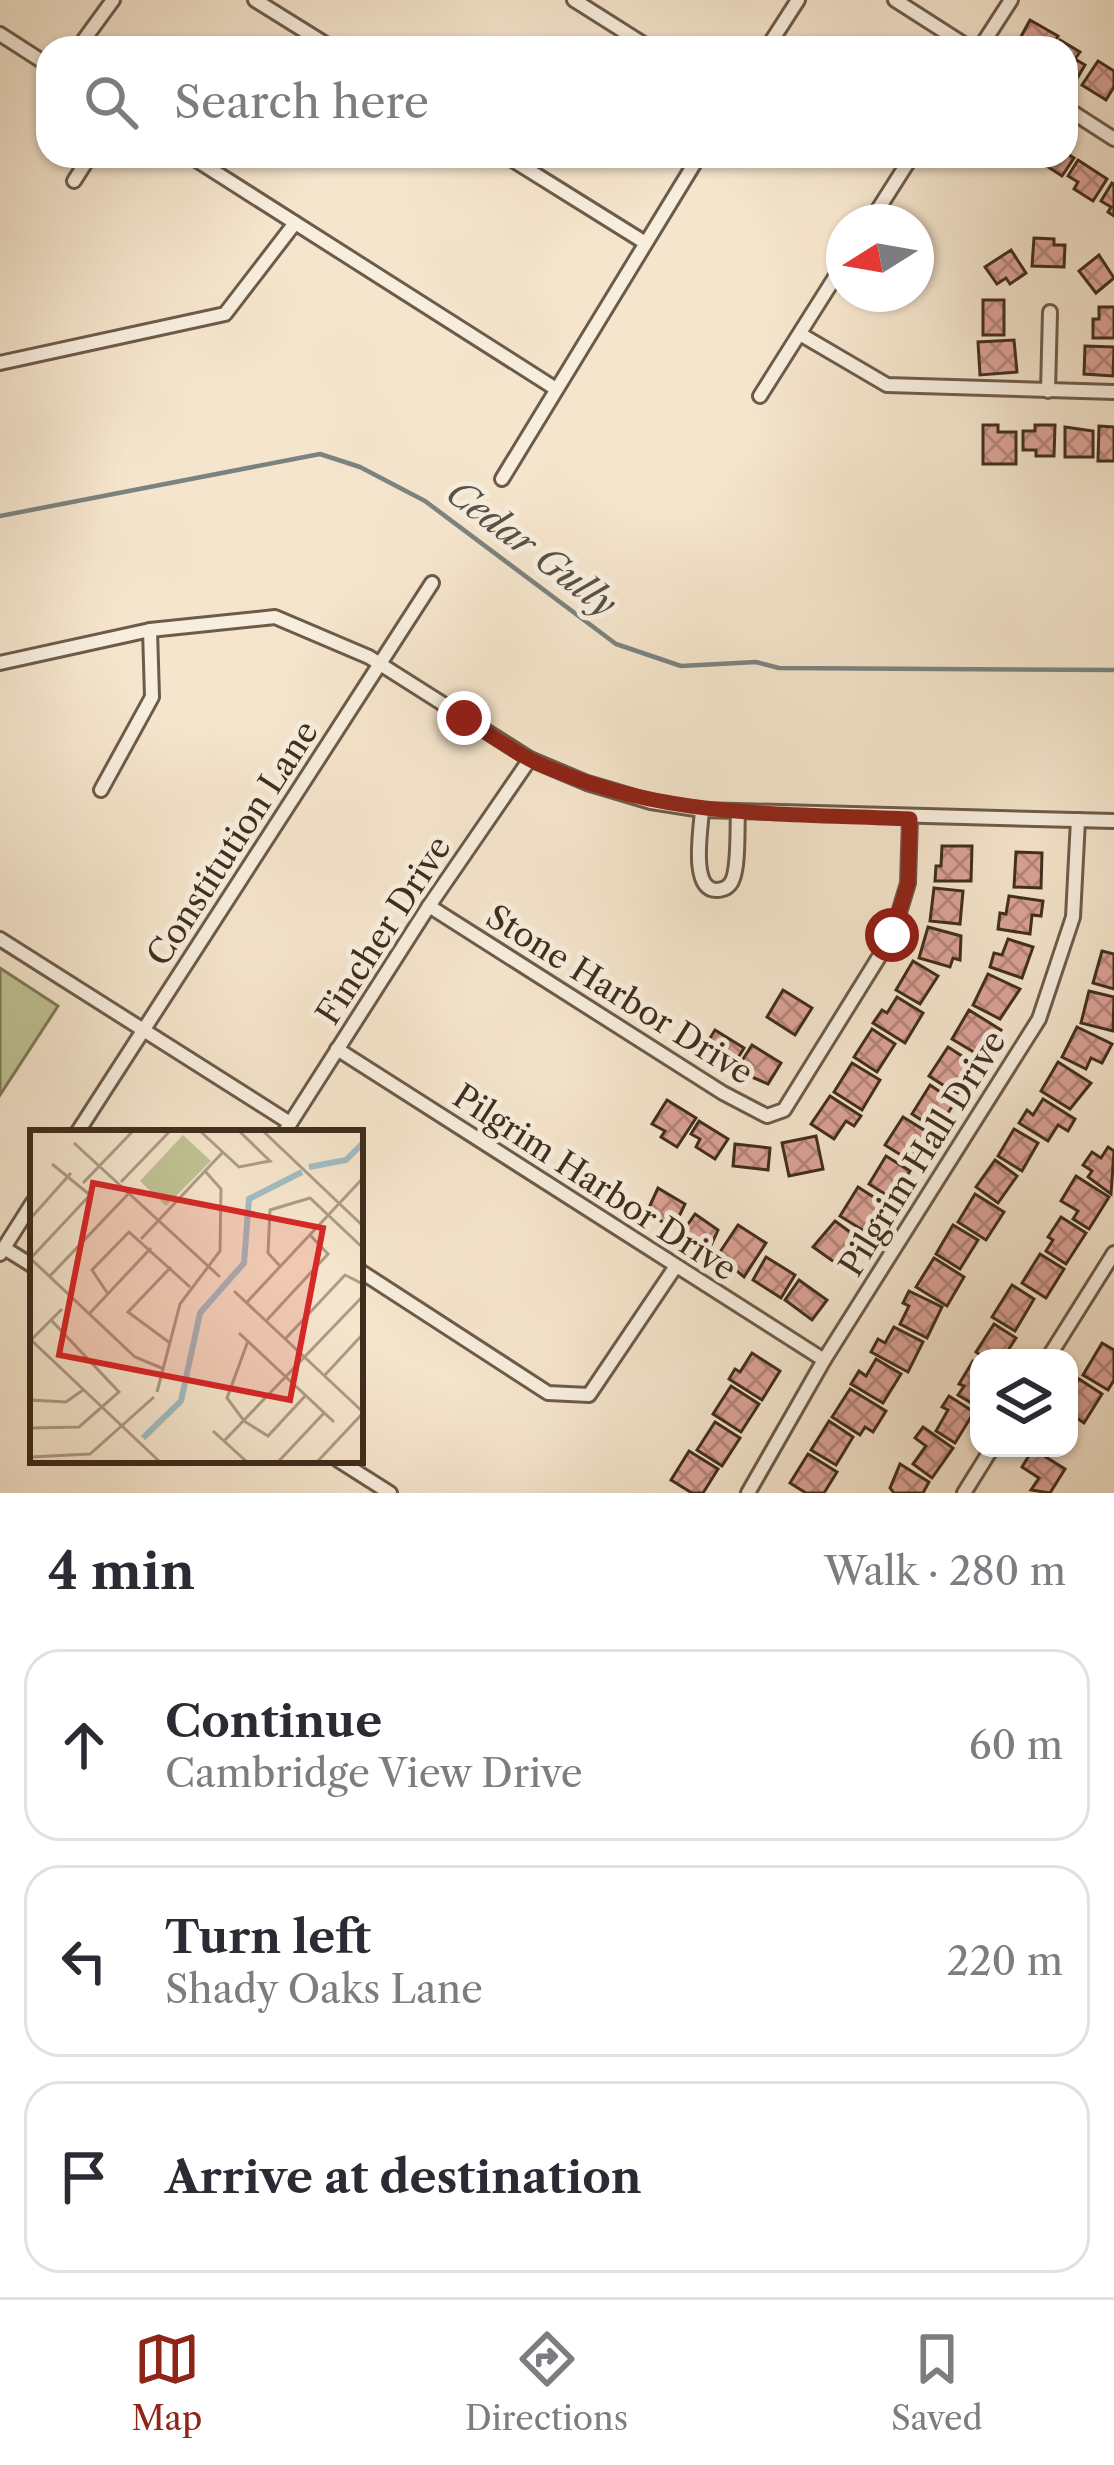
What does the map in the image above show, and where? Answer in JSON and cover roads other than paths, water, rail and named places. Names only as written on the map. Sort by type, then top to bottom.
[{"type":"street","points":[[87,36],[113,0]]},
{"type":"street","points":[[255,0],[313,36]]},
{"type":"street","points":[[574,0],[631,36]]},
{"type":"street","points":[[775,36],[798,0]]},
{"type":"street","points":[[895,0],[951,36]]},
{"type":"street","points":[[988,36],[1011,0]]},
{"type":"street","points":[[0,34],[36,56]]},
{"type":"street","points":[[1078,116],[1114,139]]},
{"type":"street","points":[[74,181],[82,168]]},
{"type":"street","points":[[209,168],[556,389]]},
{"type":"street","points":[[525,168],[644,242]]},
{"type":"street","points":[[502,479],[691,168]]},
{"type":"street","points":[[881,204],[904,168]]},
{"type":"street","points":[[0,363],[225,314],[295,223]]},
{"type":"street","points":[[760,396],[826,292]]},
{"type":"street","points":[[1048,391],[1049,311]]},
{"type":"street","points":[[800,334],[887,385],[1114,392]]},
{"type":"street","name":"Constitution Lane","points":[[79,1130],[432,583]]},
{"type":"street","points":[[0,663],[150,629],[274,617],[382,664],[530,760],[651,802],[738,812],[1114,821]]},
{"type":"street","points":[[101,790],[152,698],[150,629]]},
{"type":"street","name":"Fincher Drive","points":[[287,1128],[429,906],[530,760]]},
{"type":"street","points":[[702,810],[699,876],[715,890],[733,880],[738,812]]},
{"type":"street","name":"Stone Harbor Drive","points":[[429,906],[723,1093],[767,1116],[784,1110],[892,935],[908,883],[910,819]]},
{"type":"street","name":"Pilgrim Hall Drive","points":[[748,1493],[824,1360],[1039,1019],[1072,917],[1078,820]]},
{"type":"street","points":[[0,939],[287,1128]]},
{"type":"street","name":"Pilgrim Harbor Drive","points":[[338,1049],[824,1360]]},
{"type":"street","points":[[30,1207],[2,1251],[30,1265]]},
{"type":"street","points":[[1054,1349],[1114,1253]]},
{"type":"street","points":[[363,1273],[548,1393],[589,1396],[676,1266]]},
{"type":"street","points":[[964,1493],[986,1457]]},
{"type":"street","points":[[343,1463],[390,1493]]},
{"type":"waterway","name":"Cedar Gully","points":[[0,516],[320,454],[360,467],[425,501],[616,644],[681,666],[756,662],[779,668],[1114,670]]}]
